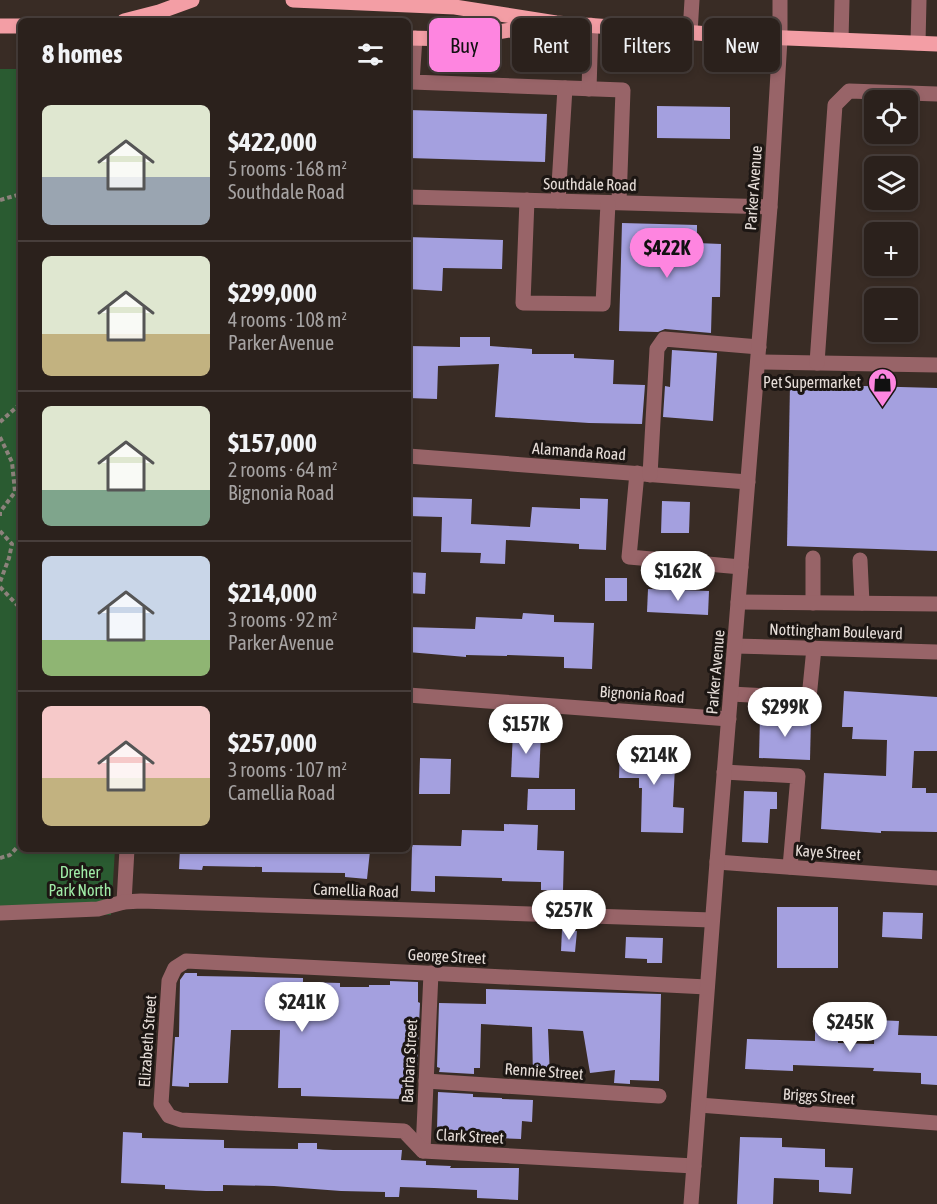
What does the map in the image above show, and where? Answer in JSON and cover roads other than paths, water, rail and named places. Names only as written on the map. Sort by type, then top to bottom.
[{"type":"main road","points":[[136,18],[192,0]]},
{"type":"main road","points":[[293,0],[455,7],[524,18]]},
{"type":"main road","points":[[591,25],[602,26]]},
{"type":"main road","points":[[0,26],[18,26]]},
{"type":"main road","points":[[412,38],[454,39],[512,30]]},
{"type":"main road","points":[[780,39],[937,44]]},
{"type":"street","points":[[691,18],[692,0]]},
{"type":"street","name":"Parker Avenue","points":[[780,0],[780,18]]},
{"type":"street","points":[[841,40],[842,0]]},
{"type":"street","points":[[918,43],[919,0]]},
{"type":"street","points":[[589,89],[591,25]]},
{"type":"street","points":[[412,38],[412,82],[623,90],[603,304],[523,303],[527,200]]},
{"type":"street","name":"Parker Avenue","points":[[691,1204],[770,207],[778,72]]},
{"type":"street","points":[[558,201],[565,88]]},
{"type":"street","points":[[817,363],[835,105],[849,91],[937,94]]},
{"type":"street","name":"Southdale Road","points":[[411,197],[770,207]]},
{"type":"street","points":[[741,567],[628,557],[644,474],[657,349],[664,339],[817,363],[937,365]]},
{"type":"street","name":"Alamanda Road","points":[[411,456],[748,482]]},
{"type":"street","points":[[813,558],[813,603]]},
{"type":"street","points":[[860,560],[862,603]]},
{"type":"street","points":[[738,602],[937,604]]},
{"type":"street","name":"Nottingham Boulevard","points":[[735,646],[937,652]]},
{"type":"street","points":[[731,694],[809,698],[814,648]]},
{"type":"street","name":"Bignonia Road","points":[[411,695],[729,719]]},
{"type":"street","points":[[724,772],[798,776],[790,867]]},
{"type":"street","points":[[124,902],[127,852]]},
{"type":"street","name":"Kaye Street","points":[[717,862],[937,878]]},
{"type":"street","name":"Camellia Road","points":[[0,913],[98,909],[124,902],[141,901],[712,920]]},
{"type":"street","name":"George Street","points":[[186,961],[707,987]]},
{"type":"street","name":"Elizabeth Street","points":[[181,1120],[169,1116],[161,1104],[170,981],[174,968],[186,961]]},
{"type":"street","name":"Barbara Street","points":[[423,1151],[431,973]]},
{"type":"street","name":"Rennie Street","points":[[426,1081],[659,1096]]},
{"type":"street","name":"Briggs Street","points":[[699,1106],[937,1123]]},
{"type":"street","name":"Clark Street","points":[[181,1120],[404,1131],[423,1151],[694,1166]]},
{"type":"place","name":"Pet Supermarket","points":[[882,408]]},
{"type":"park label","name":"Dreher Park North","points":[[80,881]]}]
